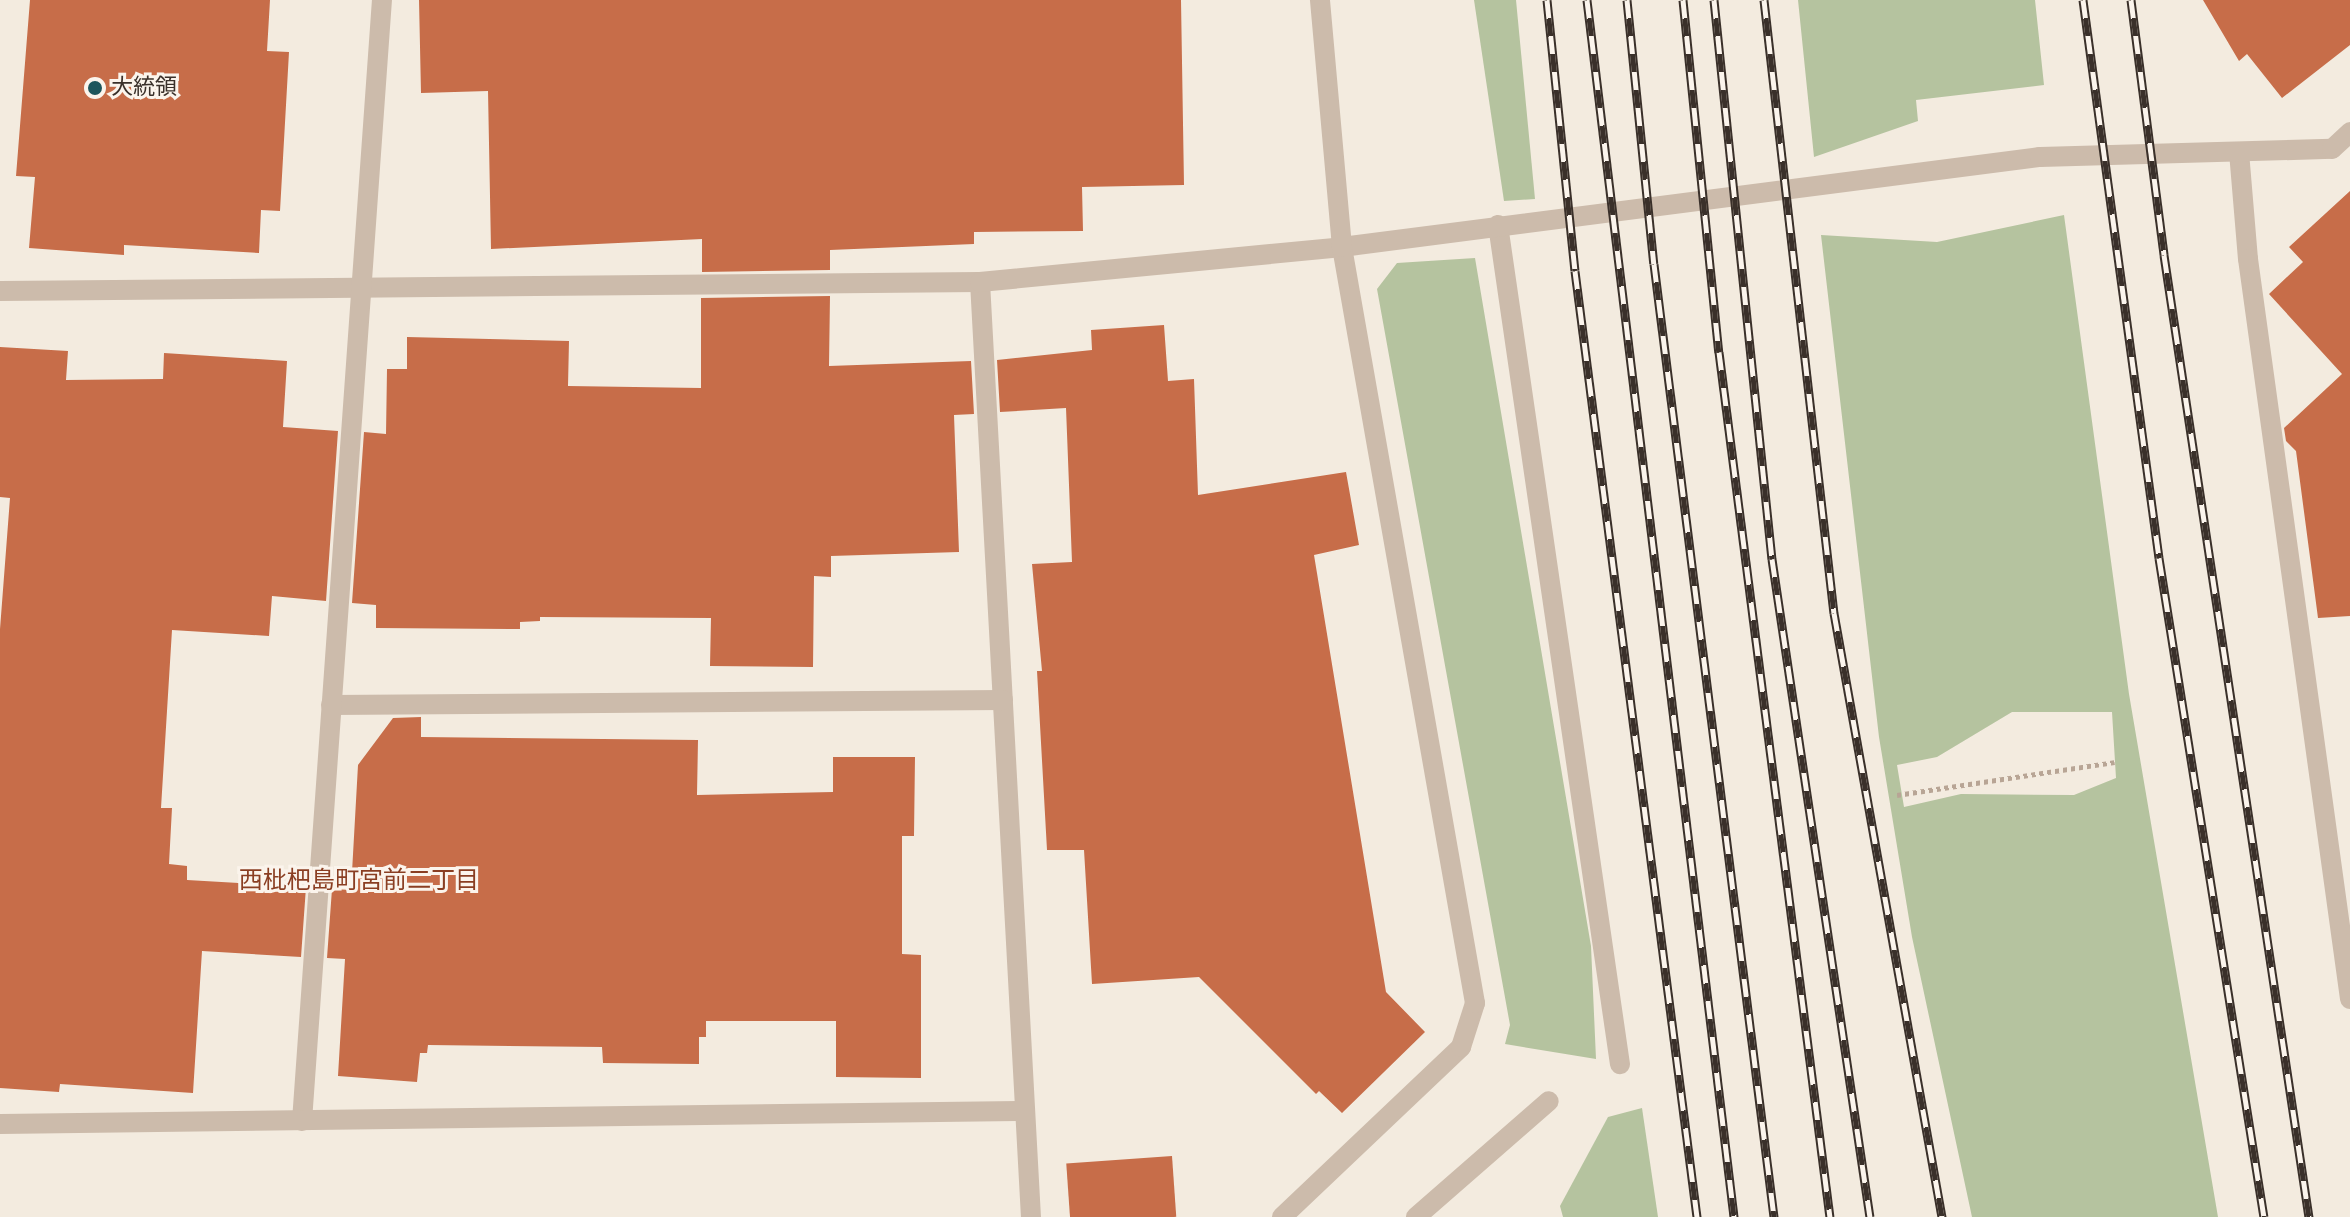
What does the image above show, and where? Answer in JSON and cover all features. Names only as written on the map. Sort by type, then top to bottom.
[{"type":"street","points":[[302,1121],[382,0]]},
{"type":"street","points":[[1282,1217],[1461,1047],[1475,1003],[1342,247],[1320,0]]},
{"type":"street","points":[[0,291],[980,282],[1342,247],[2040,157],[2332,149],[2350,132]]},
{"type":"street","points":[[2239,152],[2248,259],[2350,999]]},
{"type":"street","points":[[1498,225],[1620,1064]]},
{"type":"street","points":[[980,282],[1031,1217]]},
{"type":"street","points":[[331,705],[1003,700]]},
{"type":"street","points":[[1416,1217],[1549,1101]]},
{"type":"street","points":[[0,1124],[1025,1111]]},
{"type":"path","points":[[1897,795],[2115,762]]},
{"type":"green space","points":[[1474,0],[1516,0],[1535,199],[1504,201]]},
{"type":"green space","points":[[1798,0],[2035,0],[2044,85],[1916,100],[1918,121],[1814,157]]},
{"type":"green space","points":[[2064,215],[2129,694],[2218,1217],[1972,1217],[1912,937],[1879,737],[1821,235],[1937,242]],"holes":[[[2012,712],[2112,712],[2116,778],[2074,795],[1961,794],[1904,807],[1897,765],[1937,757]]]},
{"type":"green space","points":[[1475,258],[1591,946],[1596,1059],[1505,1044],[1510,1025],[1377,289],[1397,263]]},
{"type":"green space","points":[[1642,1108],[1658,1217],[1563,1217],[1560,1206],[1608,1117]]},
{"type":"building","points":[[30,0],[270,0],[267,51],[289,52],[280,211],[261,210],[259,253],[124,245],[124,255],[29,248],[35,177],[16,176]]},
{"type":"building","points":[[419,0],[1181,0],[1184,185],[1082,187],[1083,231],[974,232],[974,244],[830,250],[830,270],[702,272],[702,239],[491,249],[488,91],[421,93]]},
{"type":"building","points":[[2203,0],[2350,0],[2350,45],[2282,98],[2247,54],[2239,61]]},
{"type":"building","points":[[2350,191],[2350,616],[2318,618],[2296,451],[2286,441],[2284,428],[2342,374],[2269,294],[2303,262],[2289,247]]},
{"type":"building","points":[[830,296],[829,366],[971,361],[974,414],[954,415],[959,552],[831,556],[831,577],[814,576],[813,667],[710,666],[711,618],[540,617],[540,621],[520,622],[520,629],[376,628],[376,605],[352,603],[364,432],[386,434],[387,369],[407,369],[407,337],[569,341],[568,386],[701,388],[701,298]]},
{"type":"building","points":[[1164,325],[1168,381],[1194,379],[1198,495],[1346,472],[1359,545],[1314,555],[1386,992],[1425,1032],[1342,1113],[1319,1091],[1316,1094],[1199,977],[1092,984],[1084,850],[1047,850],[1037,671],[1042,671],[1032,564],[1072,562],[1066,408],[1000,412],[997,360],[1092,350],[1091,330]]},
{"type":"building","points":[[0,347],[68,351],[66,380],[163,379],[164,353],[287,361],[283,427],[338,431],[326,601],[272,596],[269,636],[172,630],[161,808],[172,808],[169,864],[187,866],[187,880],[306,887],[301,957],[202,951],[193,1093],[60,1084],[59,1092],[0,1088],[0,629],[10,498],[0,497]]},
{"type":"building","points":[[421,717],[421,737],[698,740],[697,795],[833,792],[833,757],[915,757],[914,836],[902,836],[902,954],[921,955],[921,1078],[836,1077],[836,1021],[706,1021],[706,1037],[699,1037],[699,1064],[603,1063],[602,1047],[428,1045],[427,1053],[420,1053],[417,1082],[338,1076],[345,959],[327,958],[332,889],[351,890],[358,765],[393,718]]},
{"type":"building","points":[[1172,1156],[1176,1217],[1070,1217],[1066,1163]]},
{"type":"railway","points":[[1547,0],[1575,271],[1697,1217]]},
{"type":"railway","points":[[1587,0],[1734,1217]]},
{"type":"railway","points":[[1627,0],[1654,264],[1774,1217]]},
{"type":"railway","points":[[1683,0],[1719,352],[1830,1217]]},
{"type":"railway","points":[[1714,0],[1772,559],[1870,1217]]},
{"type":"railway","points":[[1764,0],[1834,613],[1942,1217]]},
{"type":"railway","points":[[2083,0],[2159,558],[2264,1217]]},
{"type":"railway","points":[[2131,0],[2164,255],[2309,1217]]},
{"type":"place","name":"大統領","points":[[95,88]]},
{"type":"district","name":"西枇杷島町宮前二丁目","points":[[359,881]]}]
